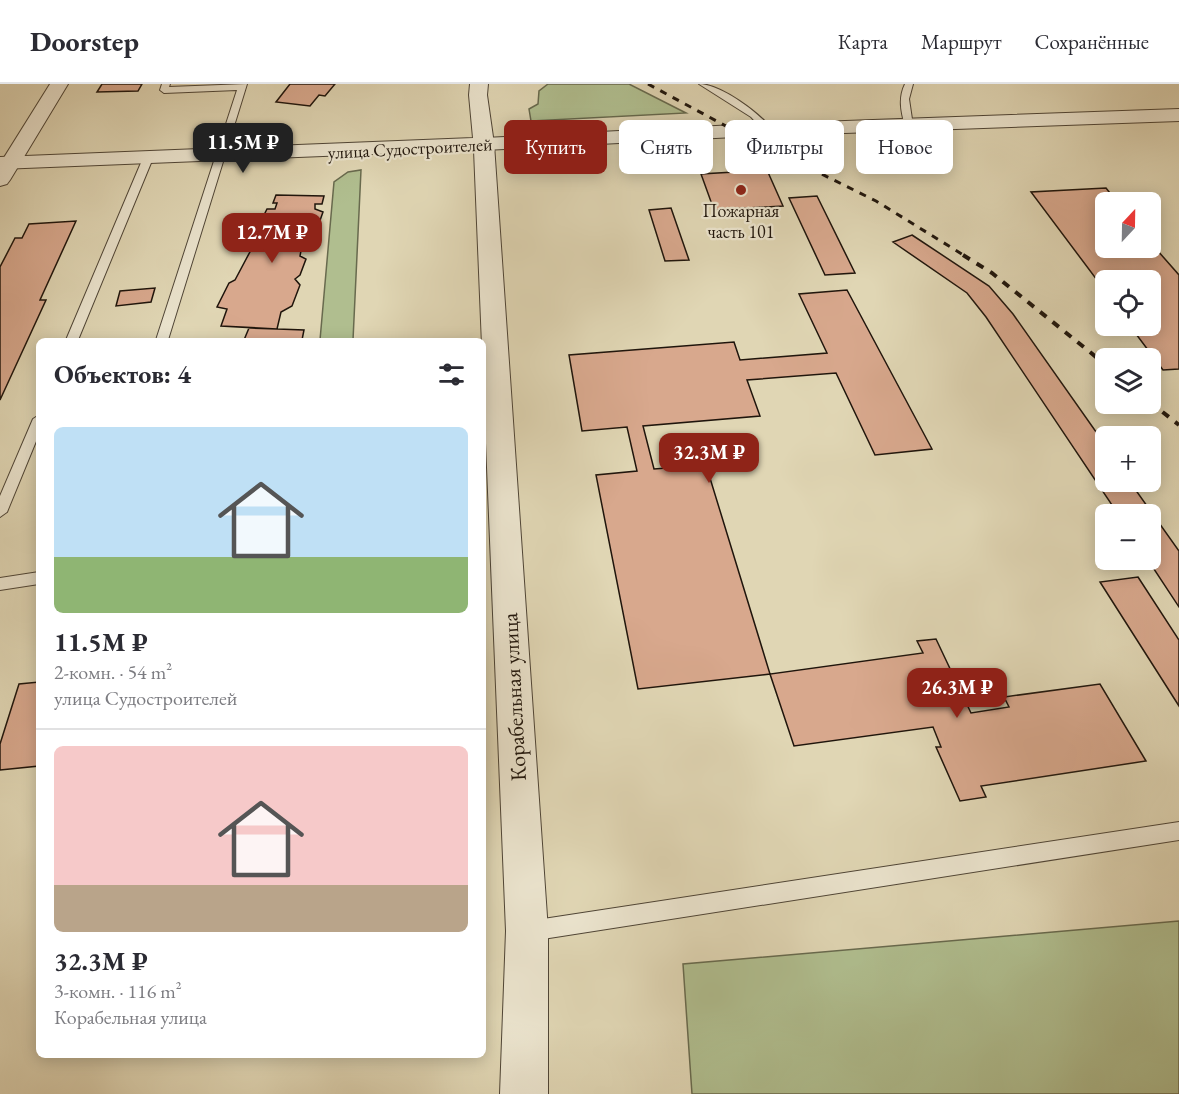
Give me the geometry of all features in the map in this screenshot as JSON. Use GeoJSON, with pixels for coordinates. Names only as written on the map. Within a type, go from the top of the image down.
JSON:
{"type":"FeatureCollection","features":[{"type":"Feature","properties":{"kind":"street"},"geometry":{"type":"LineString","coordinates":[[3,169],[59,84]]}},
{"type":"Feature","properties":{"kind":"street","name":"Корабельная улица"},"geometry":{"type":"LineString","coordinates":[[479,84],[527,931],[524,1094]]}},
{"type":"Feature","properties":{"kind":"street","name":"улица Судостроителей"},"geometry":{"type":"LineString","coordinates":[[953,124],[1179,115]]}},
{"type":"Feature","properties":{"kind":"street","name":"улица Судостроителей"},"geometry":{"type":"LineString","coordinates":[[3,169],[148,158],[725,132]]}},
{"type":"Feature","properties":{"kind":"lane"},"geometry":{"type":"LineString","coordinates":[[163,338],[242,85],[164,90],[166,84]]}},
{"type":"Feature","properties":{"kind":"lane"},"geometry":{"type":"LineString","coordinates":[[703,84],[759,120]]}},
{"type":"Feature","properties":{"kind":"lane"},"geometry":{"type":"LineString","coordinates":[[907,120],[905,89],[909,84]]}},
{"type":"Feature","properties":{"kind":"lane"},"geometry":{"type":"LineString","coordinates":[[73,338],[148,158]]}},
{"type":"Feature","properties":{"kind":"lane"},"geometry":{"type":"LineString","coordinates":[[0,512],[36,426]]}},
{"type":"Feature","properties":{"kind":"lane"},"geometry":{"type":"LineString","coordinates":[[0,584],[36,578]]}},
{"type":"Feature","properties":{"kind":"lane"},"geometry":{"type":"LineString","coordinates":[[527,931],[1179,831]]}},
{"type":"Feature","properties":{"kind":"green space"},"geometry":{"type":"Polygon","coordinates":[[[548,84],[629,84],[686,113],[531,120],[529,109],[538,104],[539,91],[548,84]]]}},
{"type":"Feature","properties":{"kind":"green space"},"geometry":{"type":"Polygon","coordinates":[[[361,170],[353,338],[320,338],[334,182],[348,172],[361,170]]]}},
{"type":"Feature","properties":{"kind":"green space"},"geometry":{"type":"Polygon","coordinates":[[[1179,921],[1179,1094],[692,1094],[683,964],[1179,921]]]}},
{"type":"Feature","properties":{"kind":"building"},"geometry":{"type":"Polygon","coordinates":[[[102,84],[142,84],[138,91],[97,92],[102,84]]]}},
{"type":"Feature","properties":{"kind":"building"},"geometry":{"type":"Polygon","coordinates":[[[290,84],[335,84],[325,96],[319,95],[310,106],[276,102],[290,84]]]}},
{"type":"Feature","properties":{"kind":"building","name":"Пожарная часть 101"},"geometry":{"type":"Polygon","coordinates":[[[701,174],[769,174],[783,206],[714,210],[701,174]]]}},
{"type":"Feature","properties":{"kind":"building"},"geometry":{"type":"Polygon","coordinates":[[[1106,188],[1109,192],[1095,192],[1095,258],[1161,258],[1161,255],[1179,275],[1179,369],[1163,370],[1161,348],[1146,348],[1138,336],[1161,336],[1161,270],[1095,270],[1095,277],[1031,192],[1106,188]]]}},
{"type":"Feature","properties":{"kind":"building"},"geometry":{"type":"Polygon","coordinates":[[[276,195],[324,196],[322,204],[315,204],[315,209],[323,212],[317,229],[304,235],[300,256],[306,259],[300,275],[295,279],[300,285],[292,306],[281,312],[277,329],[221,326],[227,309],[217,307],[229,283],[235,280],[252,248],[243,247],[257,219],[262,219],[267,209],[275,209],[277,203],[273,203],[276,195]]]}},
{"type":"Feature","properties":{"kind":"building"},"geometry":{"type":"Polygon","coordinates":[[[817,196],[855,273],[825,275],[789,198],[817,196]]]}},
{"type":"Feature","properties":{"kind":"building"},"geometry":{"type":"Polygon","coordinates":[[[671,208],[689,260],[665,261],[649,210],[671,208]]]}},
{"type":"Feature","properties":{"kind":"building"},"geometry":{"type":"Polygon","coordinates":[[[76,221],[40,300],[46,300],[0,400],[0,267],[15,238],[22,238],[29,224],[76,221]]]}},
{"type":"Feature","properties":{"kind":"building"},"geometry":{"type":"Polygon","coordinates":[[[912,235],[989,286],[1013,314],[1095,430],[1095,480],[986,317],[967,293],[893,242],[912,235]]]}},
{"type":"Feature","properties":{"kind":"building"},"geometry":{"type":"Polygon","coordinates":[[[155,288],[151,302],[116,306],[120,291],[155,288]]]}},
{"type":"Feature","properties":{"kind":"building"},"geometry":{"type":"Polygon","coordinates":[[[847,290],[932,449],[875,455],[836,373],[747,380],[760,416],[643,426],[654,469],[706,465],[770,674],[638,689],[596,475],[637,471],[627,427],[582,431],[569,355],[734,342],[740,360],[827,353],[799,294],[847,290]]]}},
{"type":"Feature","properties":{"kind":"building"},"geometry":{"type":"Polygon","coordinates":[[[249,328],[304,330],[302,338],[245,338],[249,328]]]}},
{"type":"Feature","properties":{"kind":"building"},"geometry":{"type":"Polygon","coordinates":[[[1103,492],[1137,492],[1146,504],[1111,504],[1103,492]]]}},
{"type":"Feature","properties":{"kind":"building"},"geometry":{"type":"Polygon","coordinates":[[[1161,526],[1179,551],[1179,607],[1155,570],[1161,570],[1161,526]]]}},
{"type":"Feature","properties":{"kind":"building"},"geometry":{"type":"Polygon","coordinates":[[[1138,577],[1179,640],[1179,706],[1100,582],[1138,577]]]}},
{"type":"Feature","properties":{"kind":"building"},"geometry":{"type":"Polygon","coordinates":[[[936,639],[971,713],[1009,707],[1004,697],[1100,684],[1146,761],[981,786],[986,797],[960,801],[936,747],[941,747],[933,727],[794,746],[770,674],[923,653],[917,641],[936,639]]]}},
{"type":"Feature","properties":{"kind":"building"},"geometry":{"type":"Polygon","coordinates":[[[36,682],[36,766],[0,770],[0,744],[19,684],[36,682]]]}},
{"type":"Feature","properties":{"kind":"railway"},"geometry":{"type":"LineString","coordinates":[[648,84],[735,131],[876,201],[965,256]]}},
{"type":"Feature","properties":{"kind":"railway"},"geometry":{"type":"LineString","coordinates":[[963,255],[992,273],[1095,356]]}},
{"type":"Feature","properties":{"kind":"railway"},"geometry":{"type":"LineString","coordinates":[[1161,411],[1179,425]]}},
{"type":"Feature","properties":{"kind":"place","name":"Пожарная часть 101"},"geometry":{"type":"Point","coordinates":[741,190]}}]}
